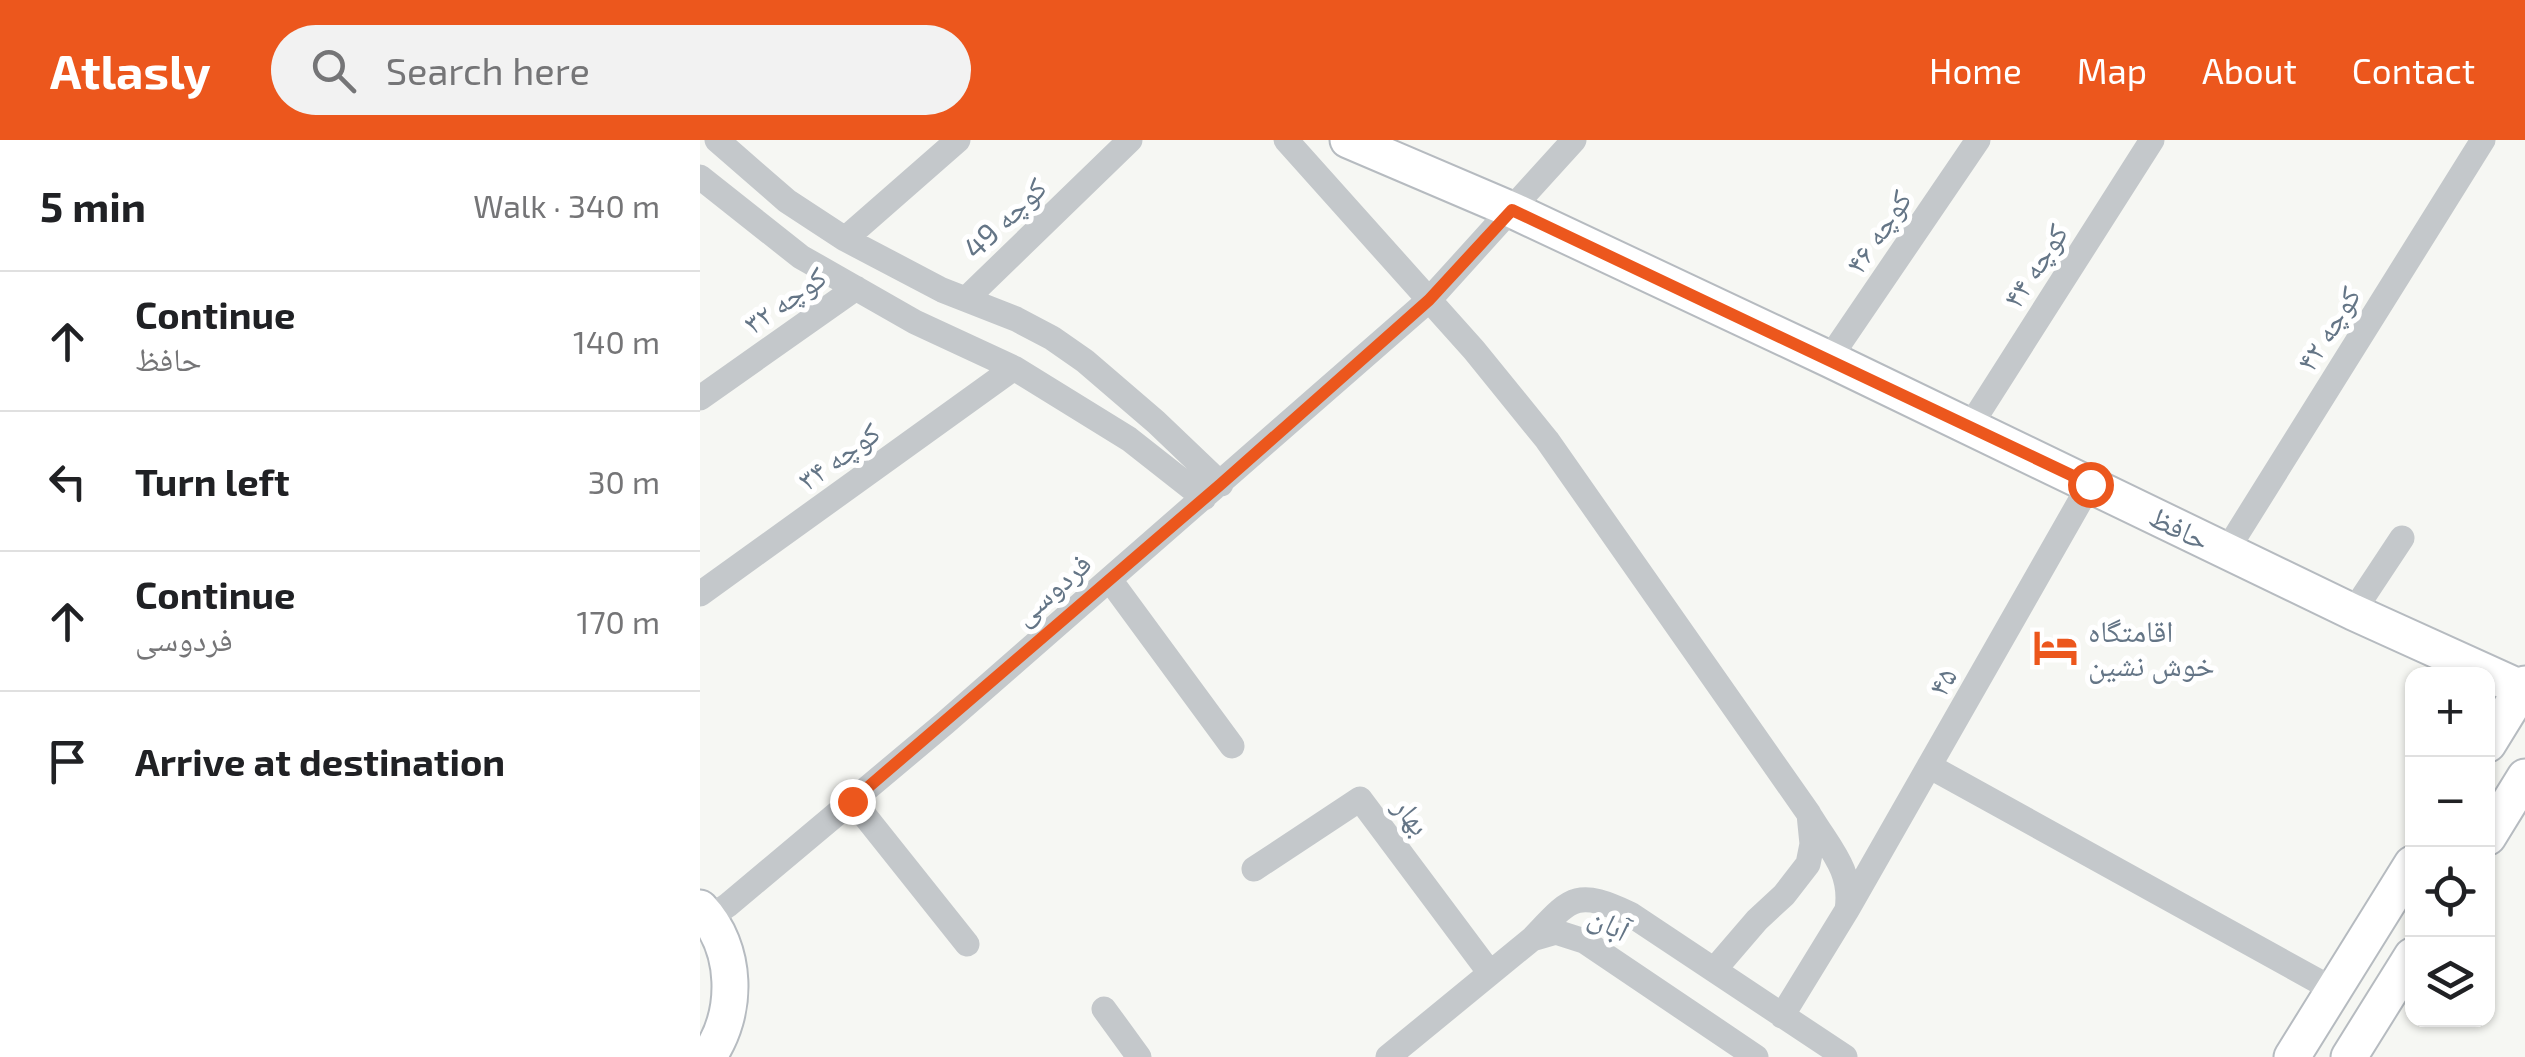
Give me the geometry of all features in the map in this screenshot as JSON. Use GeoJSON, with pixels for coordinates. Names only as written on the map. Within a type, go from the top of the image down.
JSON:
{"type":"FeatureCollection","features":[{"type":"Feature","properties":{"kind":"street"},"geometry":{"type":"LineString","coordinates":[[717,140],[787,201],[845,239],[942,290],[1016,319],[1052,338],[1156,422],[1212,491]]}},
{"type":"Feature","properties":{"kind":"street"},"geometry":{"type":"LineString","coordinates":[[845,239],[958,140]]}},
{"type":"Feature","properties":{"kind":"street","name":"کوچه 49"},"geometry":{"type":"LineString","coordinates":[[966,299],[1130,140]]}},
{"type":"Feature","properties":{"kind":"street"},"geometry":{"type":"LineString","coordinates":[[1286,140],[1474,350],[1547,440],[1809,814],[1845,875],[1850,892],[1847,910]]}},
{"type":"Feature","properties":{"kind":"street","name":"حافظ"},"geometry":{"type":"LineString","coordinates":[[1348,140],[1512,210],[1829,358],[2354,612],[2524,688]]}},
{"type":"Feature","properties":{"kind":"street","name":"فردوسی"},"geometry":{"type":"LineString","coordinates":[[705,913],[728,906],[1110,580],[1429,300],[1574,140]]}},
{"type":"Feature","properties":{"kind":"street","name":"کوچه ۴۶"},"geometry":{"type":"LineString","coordinates":[[1829,358],[1978,140]]}},
{"type":"Feature","properties":{"kind":"street","name":"کوچه ۴۴"},"geometry":{"type":"LineString","coordinates":[[1970,426],[2152,140]]}},
{"type":"Feature","properties":{"kind":"street","name":"کوچه ۴۲"},"geometry":{"type":"LineString","coordinates":[[2227,550],[2483,140]]}},
{"type":"Feature","properties":{"kind":"street"},"geometry":{"type":"LineString","coordinates":[[700,177],[801,257],[915,322],[1014,368],[1212,491]]}},
{"type":"Feature","properties":{"kind":"street","name":"کوچه ۳۲"},"geometry":{"type":"LineString","coordinates":[[700,398],[856,288]]}},
{"type":"Feature","properties":{"kind":"street","name":"کوچه ۳۴"},"geometry":{"type":"LineString","coordinates":[[700,594],[1014,368]]}},
{"type":"Feature","properties":{"kind":"street","name":"۴۵"},"geometry":{"type":"LineString","coordinates":[[1782,1016],[1847,910],[2090,484]]}},
{"type":"Feature","properties":{"kind":"street"},"geometry":{"type":"LineString","coordinates":[[2354,612],[2402,538]]}},
{"type":"Feature","properties":{"kind":"street"},"geometry":{"type":"LineString","coordinates":[[1110,580],[1232,746]]}},
{"type":"Feature","properties":{"kind":"street"},"geometry":{"type":"LineString","coordinates":[[2495,733],[2524,688]]}},
{"type":"Feature","properties":{"kind":"street"},"geometry":{"type":"LineString","coordinates":[[1930,766],[2334,990]]}},
{"type":"Feature","properties":{"kind":"street"},"geometry":{"type":"LineString","coordinates":[[2495,826],[2525,777]]}},
{"type":"Feature","properties":{"kind":"street","name":"بهار"},"geometry":{"type":"LineString","coordinates":[[1254,869],[1360,799],[1490,973]]}},
{"type":"Feature","properties":{"kind":"street"},"geometry":{"type":"LineString","coordinates":[[852,801],[967,944]]}},
{"type":"Feature","properties":{"kind":"street"},"geometry":{"type":"LineString","coordinates":[[1714,970],[1808,864],[1812,844],[1809,814]]}},
{"type":"Feature","properties":{"kind":"street"},"geometry":{"type":"LineString","coordinates":[[2292,1057],[2405,875]]}},
{"type":"Feature","properties":{"kind":"street"},"geometry":{"type":"LineString","coordinates":[[1388,1057],[1532,939],[1562,908],[1584,898],[1630,914],[1845,1057]]}},
{"type":"Feature","properties":{"kind":"street"},"geometry":{"type":"LineString","coordinates":[[705,913],[724,948],[731,980],[729,1012],[718,1044],[708,1057]]}},
{"type":"Feature","properties":{"kind":"street","name":"آبان"},"geometry":{"type":"LineString","coordinates":[[1532,939],[1556,932],[1584,940],[1756,1057]]}},
{"type":"Feature","properties":{"kind":"street"},"geometry":{"type":"LineString","coordinates":[[2349,1057],[2405,967]]}},
{"type":"Feature","properties":{"kind":"street"},"geometry":{"type":"LineString","coordinates":[[1104,1009],[1140,1057]]}},
{"type":"Feature","properties":{"kind":"place","name":"اقامتگاه خوش نشین"},"geometry":{"type":"Point","coordinates":[2055,647]}},
{"type":"Feature","properties":{"kind":"route"},"geometry":{"type":"LineString","coordinates":[[852,801],[1429,300],[1512,210],[2090,484]]}}]}
